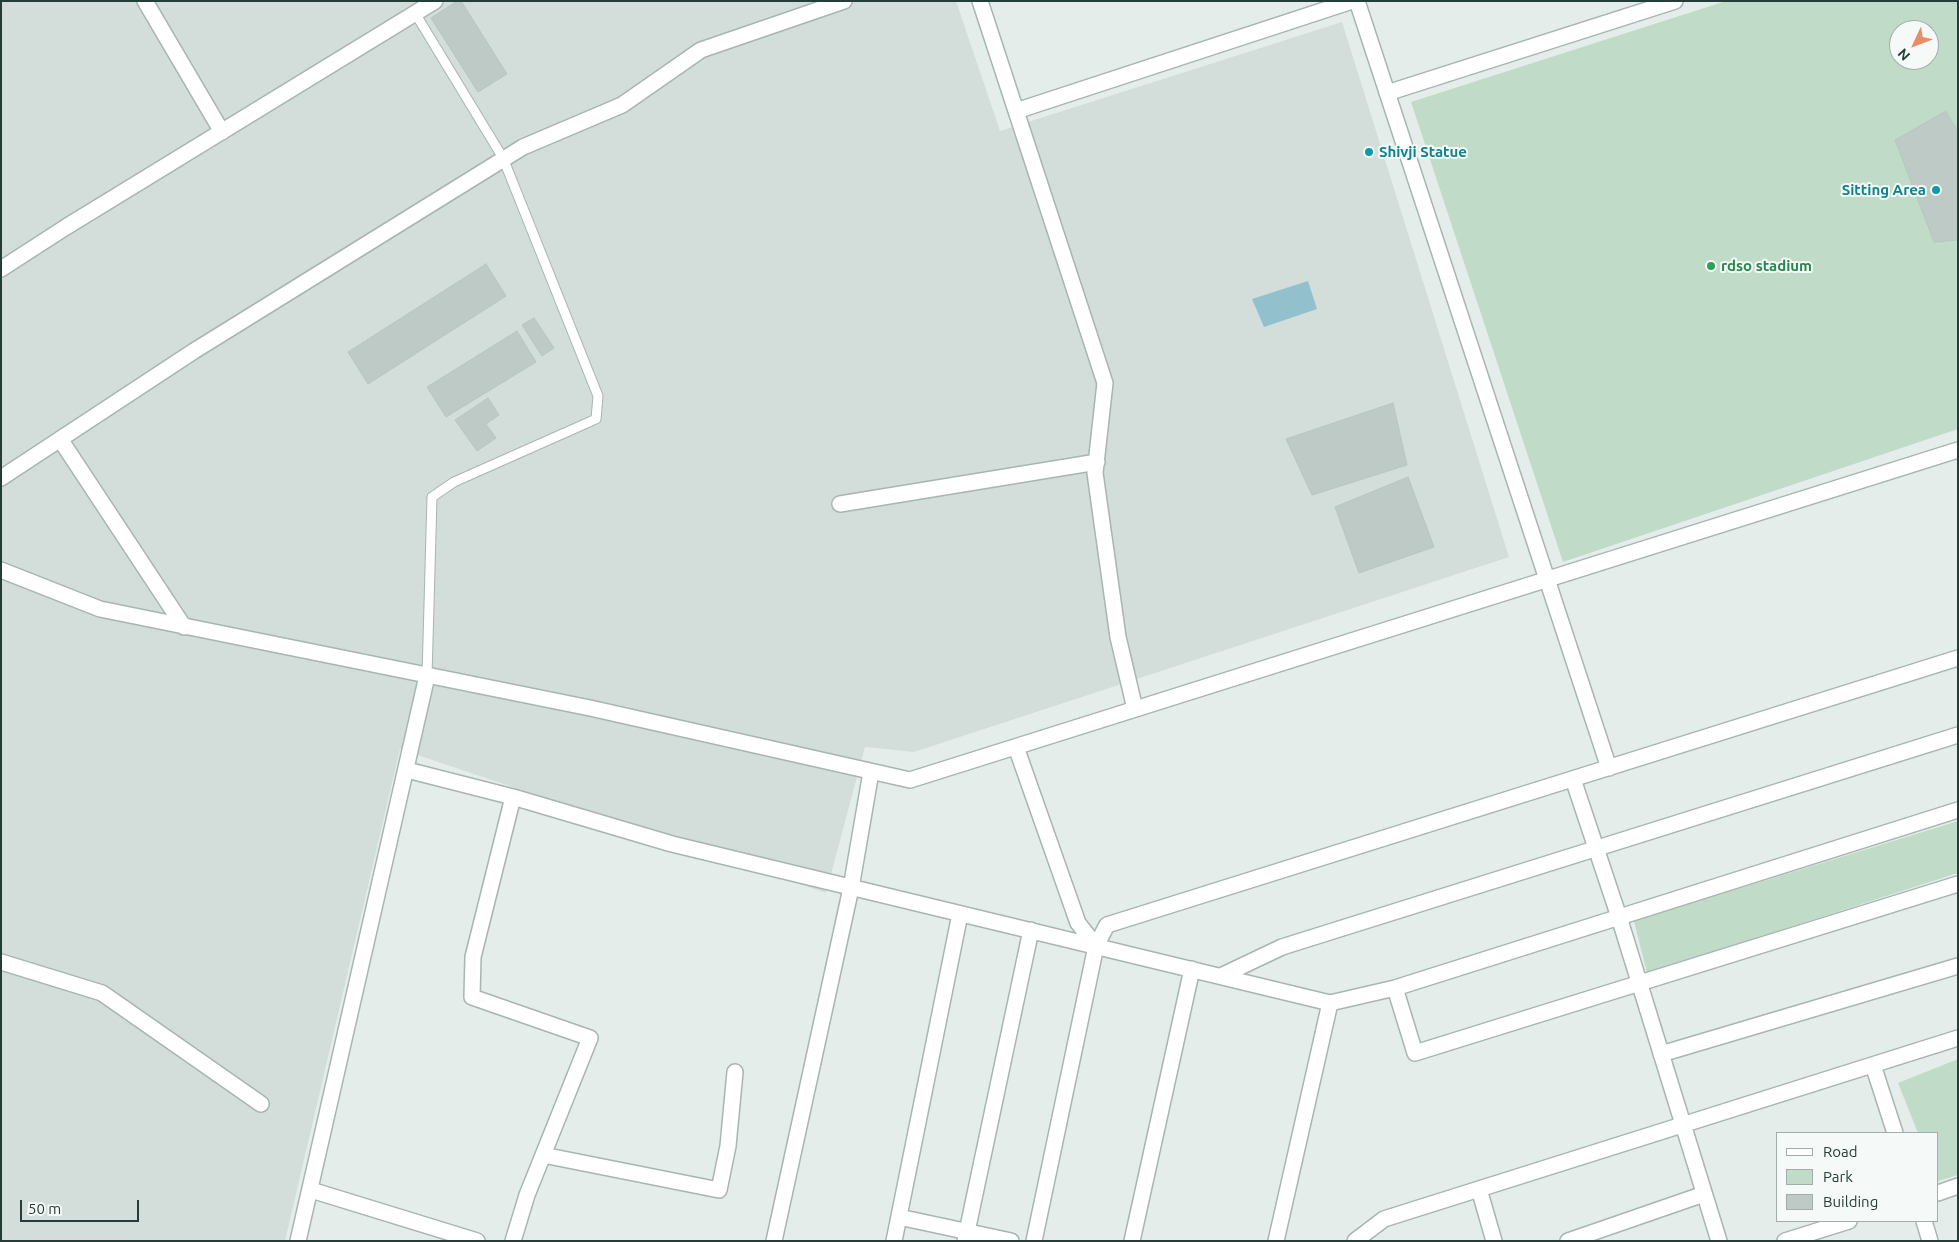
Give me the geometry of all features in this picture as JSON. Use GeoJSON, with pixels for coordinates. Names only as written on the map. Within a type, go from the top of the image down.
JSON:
{"type":"FeatureCollection","features":[{"type":"Feature","properties":{"kind":"street"},"geometry":{"type":"LineString","coordinates":[[145,1],[222,132]]}},
{"type":"Feature","properties":{"kind":"street"},"geometry":{"type":"LineString","coordinates":[[1,269],[66,227],[435,1]]}},
{"type":"Feature","properties":{"kind":"street"},"geometry":{"type":"LineString","coordinates":[[1,478],[194,351],[503,158],[523,147],[622,105],[702,50],[844,1]]}},
{"type":"Feature","properties":{"kind":"street"},"geometry":{"type":"LineString","coordinates":[[980,1],[1105,383],[1096,473],[1118,637],[1135,709]]}},
{"type":"Feature","properties":{"kind":"street"},"geometry":{"type":"LineString","coordinates":[[1016,111],[1352,1]]}},
{"type":"Feature","properties":{"kind":"street"},"geometry":{"type":"LineString","coordinates":[[1357,1],[1609,768]]}},
{"type":"Feature","properties":{"kind":"street"},"geometry":{"type":"LineString","coordinates":[[1387,93],[1675,1]]}},
{"type":"Feature","properties":{"kind":"street"},"geometry":{"type":"LineString","coordinates":[[60,439],[184,626]]}},
{"type":"Feature","properties":{"kind":"street"},"geometry":{"type":"LineString","coordinates":[[1,570],[100,609],[590,708],[910,780],[1958,450]]}},
{"type":"Feature","properties":{"kind":"street"},"geometry":{"type":"LineString","coordinates":[[840,504],[1097,462]]}},
{"type":"Feature","properties":{"kind":"street"},"geometry":{"type":"LineString","coordinates":[[1034,1241],[1096,946],[1107,925],[1958,658]]}},
{"type":"Feature","properties":{"kind":"street"},"geometry":{"type":"LineString","coordinates":[[298,1241],[428,676]]}},
{"type":"Feature","properties":{"kind":"street"},"geometry":{"type":"LineString","coordinates":[[1221,976],[1282,948],[1958,735]]}},
{"type":"Feature","properties":{"kind":"street"},"geometry":{"type":"LineString","coordinates":[[1016,747],[1078,923],[1096,946]]}},
{"type":"Feature","properties":{"kind":"street"},"geometry":{"type":"LineString","coordinates":[[406,770],[513,797],[672,844],[1330,1003],[1395,988],[1958,810]]}},
{"type":"Feature","properties":{"kind":"street"},"geometry":{"type":"LineString","coordinates":[[774,1241],[851,888],[871,772]]}},
{"type":"Feature","properties":{"kind":"street"},"geometry":{"type":"LineString","coordinates":[[1573,779],[1620,917],[1719,1241]]}},
{"type":"Feature","properties":{"kind":"street"},"geometry":{"type":"LineString","coordinates":[[513,797],[474,957],[472,997],[590,1038],[543,1155],[513,1241]]}},
{"type":"Feature","properties":{"kind":"street"},"geometry":{"type":"LineString","coordinates":[[1395,988],[1415,1053],[1958,884]]}},
{"type":"Feature","properties":{"kind":"street"},"geometry":{"type":"LineString","coordinates":[[894,1241],[960,914]]}},
{"type":"Feature","properties":{"kind":"street"},"geometry":{"type":"LineString","coordinates":[[966,1236],[1031,930]]}},
{"type":"Feature","properties":{"kind":"street"},"geometry":{"type":"LineString","coordinates":[[1,962],[102,993],[261,1104]]}},
{"type":"Feature","properties":{"kind":"street"},"geometry":{"type":"LineString","coordinates":[[1661,1054],[1958,966]]}},
{"type":"Feature","properties":{"kind":"street"},"geometry":{"type":"LineString","coordinates":[[1132,1241],[1192,969]]}},
{"type":"Feature","properties":{"kind":"street"},"geometry":{"type":"LineString","coordinates":[[1276,1241],[1330,1003]]}},
{"type":"Feature","properties":{"kind":"street"},"geometry":{"type":"LineString","coordinates":[[1356,1241],[1384,1218],[1958,1038]]}},
{"type":"Feature","properties":{"kind":"street"},"geometry":{"type":"LineString","coordinates":[[1874,1065],[1896,1132]]}},
{"type":"Feature","properties":{"kind":"street"},"geometry":{"type":"LineString","coordinates":[[543,1155],[719,1190],[728,1146],[735,1072]]}},
{"type":"Feature","properties":{"kind":"street"},"geometry":{"type":"LineString","coordinates":[[1939,1192],[1958,1186]]}},
{"type":"Feature","properties":{"kind":"street"},"geometry":{"type":"LineString","coordinates":[[1479,1189],[1494,1241]]}},
{"type":"Feature","properties":{"kind":"street"},"geometry":{"type":"LineString","coordinates":[[310,1190],[476,1241]]}},
{"type":"Feature","properties":{"kind":"street"},"geometry":{"type":"LineString","coordinates":[[1568,1241],[1704,1194]]}},
{"type":"Feature","properties":{"kind":"street"},"geometry":{"type":"LineString","coordinates":[[899,1217],[966,1236],[1011,1241]]}},
{"type":"Feature","properties":{"kind":"street"},"geometry":{"type":"LineString","coordinates":[[1785,1241],[1845,1222]]}},
{"type":"Feature","properties":{"kind":"street"},"geometry":{"type":"LineString","coordinates":[[1924,1222],[1930,1241]]}},
{"type":"Feature","properties":{"kind":"lane"},"geometry":{"type":"LineString","coordinates":[[415,14],[503,158],[598,396],[596,419],[454,482],[432,497],[428,676]]}},
{"type":"Feature","properties":{"kind":"shaded area"},"geometry":{"type":"Polygon","coordinates":[[[1,1],[956,1],[1000,131],[1342,22],[1509,557],[914,752],[865,747],[826,893],[400,749],[285,1241],[1,1241],[1,1]]]}},
{"type":"Feature","properties":{"kind":"green space","name":"rdso stadium"},"geometry":{"type":"Polygon","coordinates":[[[1726,1],[1958,1],[1958,429],[1563,562],[1411,102],[1726,1]]]}},
{"type":"Feature","properties":{"kind":"green space"},"geometry":{"type":"Polygon","coordinates":[[[1958,821],[1958,873],[1647,973],[1634,921],[1958,821]]]}},
{"type":"Feature","properties":{"kind":"green space"},"geometry":{"type":"Polygon","coordinates":[[[1958,1059],[1958,1175],[1939,1181],[1939,1132],[1918,1132],[1898,1083],[1958,1059]]]}},
{"type":"Feature","properties":{"kind":"water"},"geometry":{"type":"Polygon","coordinates":[[[1308,281],[1317,309],[1264,327],[1252,299],[1308,281]]]}},
{"type":"Feature","properties":{"kind":"building"},"geometry":{"type":"Polygon","coordinates":[[[457,1],[461,1],[507,74],[478,92],[431,18],[457,1]]]}},
{"type":"Feature","properties":{"kind":"building","name":"Sitting Area"},"geometry":{"type":"Polygon","coordinates":[[[1946,111],[1958,132],[1958,240],[1934,242],[1895,140],[1946,111]]]}},
{"type":"Feature","properties":{"kind":"building"},"geometry":{"type":"Polygon","coordinates":[[[486,264],[506,296],[368,384],[348,352],[486,264]]]}},
{"type":"Feature","properties":{"kind":"building"},"geometry":{"type":"Polygon","coordinates":[[[534,318],[554,348],[542,356],[522,325],[534,318]]]}},
{"type":"Feature","properties":{"kind":"building"},"geometry":{"type":"Polygon","coordinates":[[[517,331],[536,362],[446,417],[427,387],[517,331]]]}},
{"type":"Feature","properties":{"kind":"building"},"geometry":{"type":"Polygon","coordinates":[[[488,398],[499,415],[486,424],[496,438],[477,451],[455,420],[488,398]]]}},
{"type":"Feature","properties":{"kind":"building"},"geometry":{"type":"Polygon","coordinates":[[[1393,403],[1407,465],[1312,495],[1286,439],[1393,403]]]}},
{"type":"Feature","properties":{"kind":"building"},"geometry":{"type":"Polygon","coordinates":[[[1408,477],[1434,547],[1359,573],[1335,507],[1408,477]]]}},
{"type":"Feature","properties":{"kind":"place","name":"Shivji Statue"},"geometry":{"type":"Point","coordinates":[1369,152]}},
{"type":"Feature","properties":{"kind":"place","name":"Sitting Area"},"geometry":{"type":"Point","coordinates":[1936,190]}},
{"type":"Feature","properties":{"kind":"place","name":"rdso stadium"},"geometry":{"type":"Point","coordinates":[1711,266]}}]}
